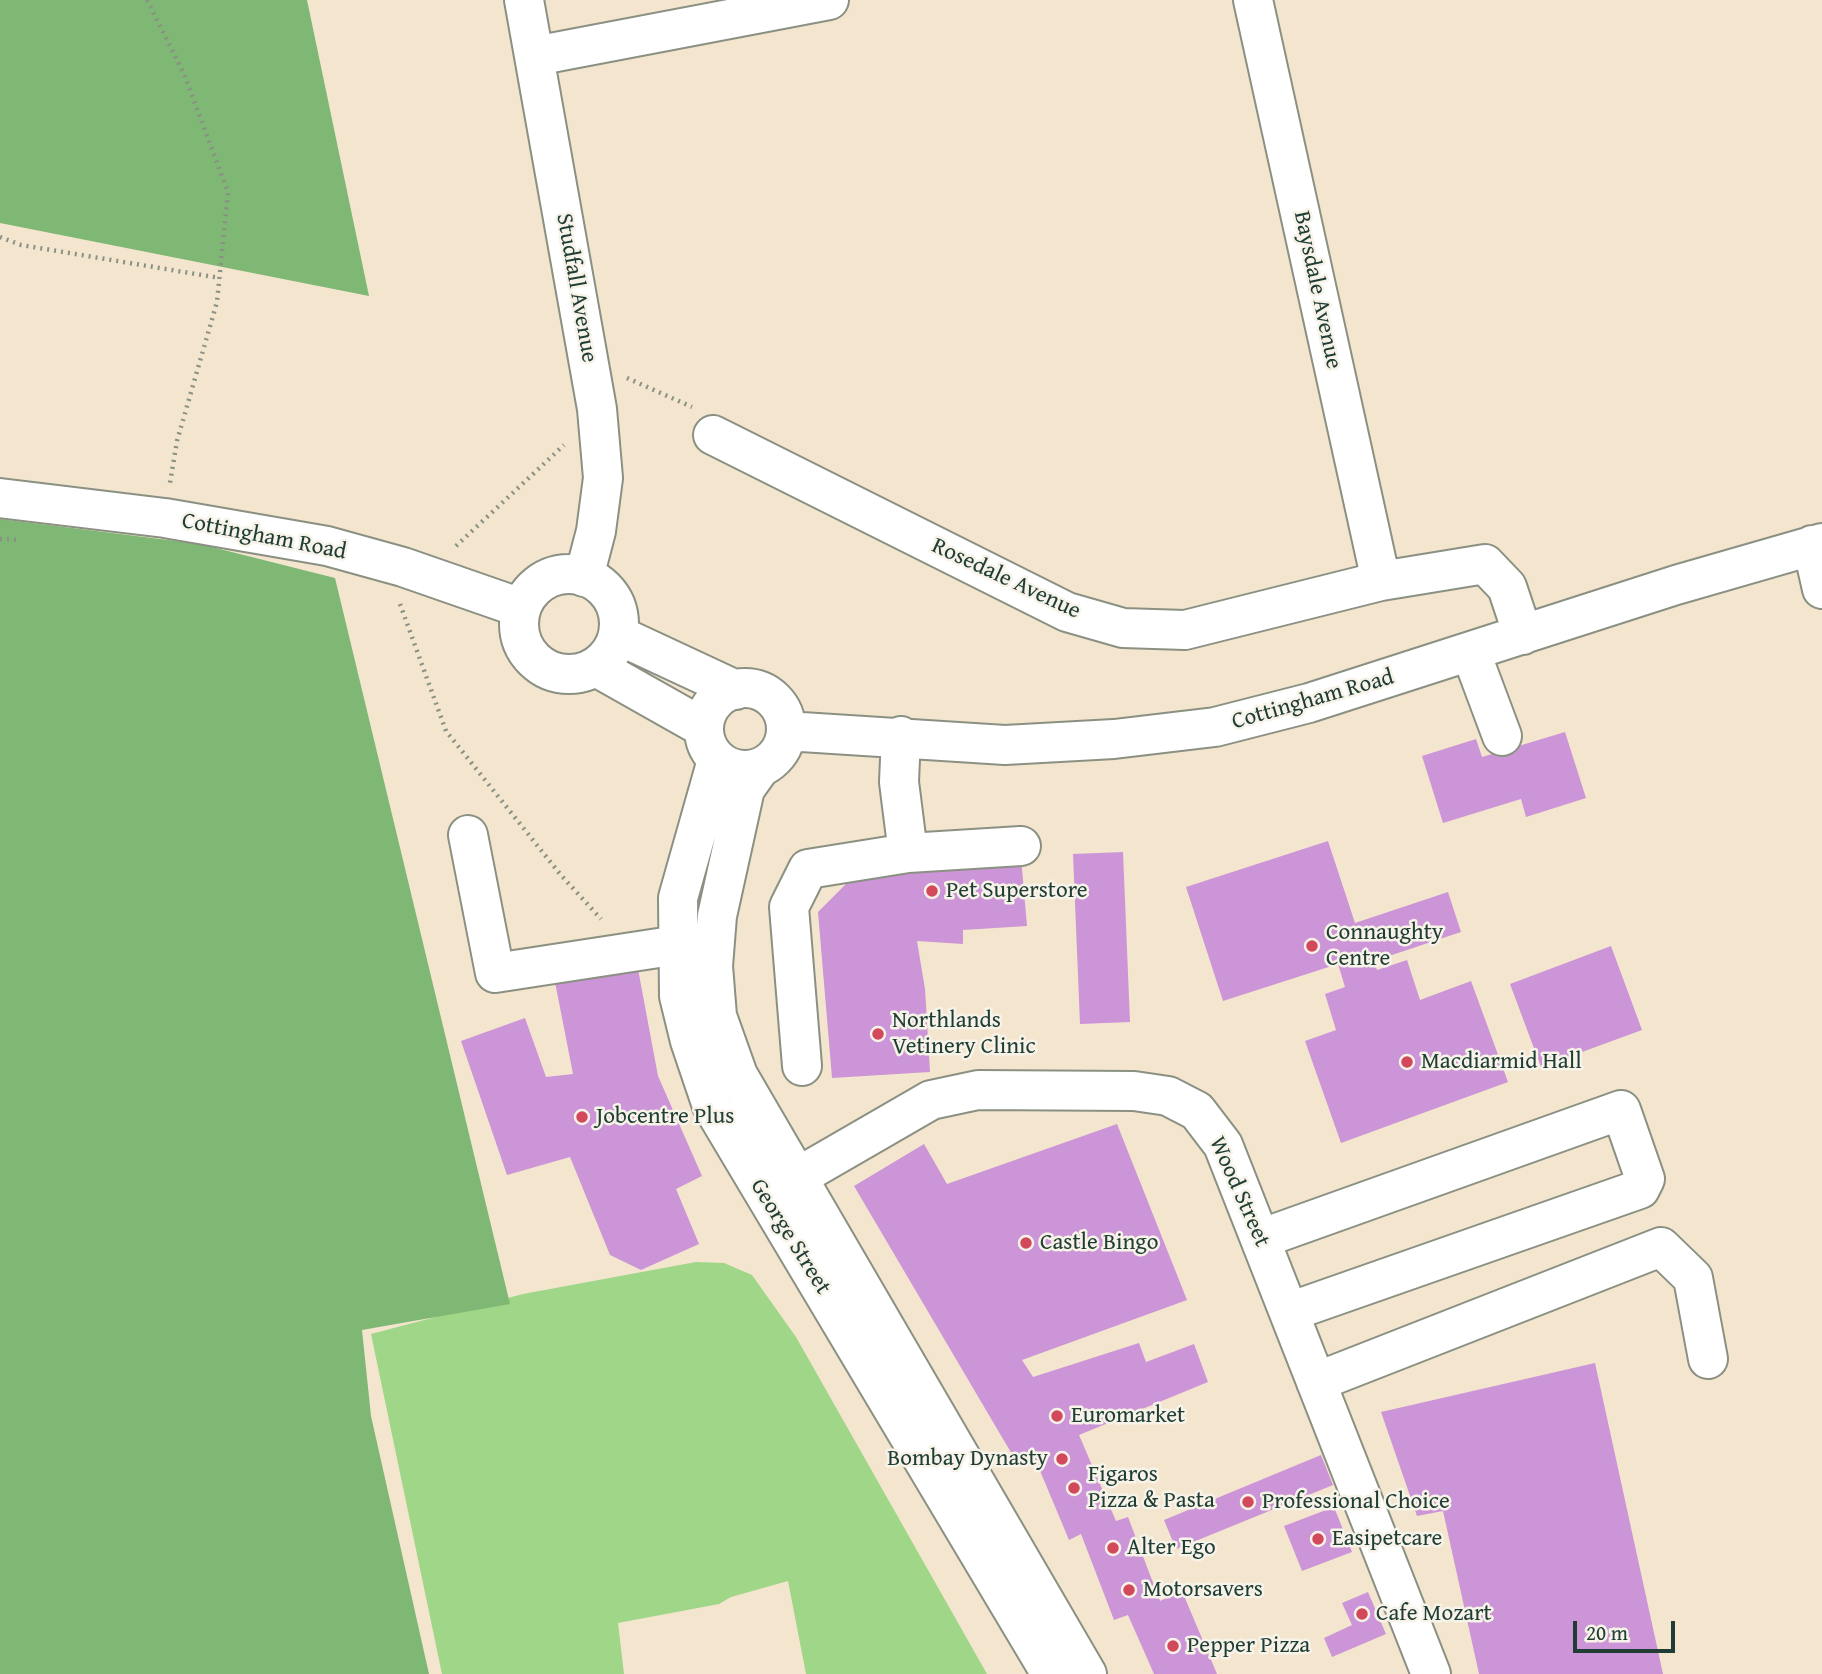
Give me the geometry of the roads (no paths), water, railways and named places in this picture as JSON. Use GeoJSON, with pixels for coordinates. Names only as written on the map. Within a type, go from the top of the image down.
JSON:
{"type":"FeatureCollection","features":[{"type":"Feature","properties":{"kind":"street","name":"Studfall Avenue"},"geometry":{"type":"LineString","coordinates":[[524,0],[599,437],[603,478],[600,505],[584,577]]}},
{"type":"Feature","properties":{"kind":"street"},"geometry":{"type":"LineString","coordinates":[[535,56],[829,0]]}},
{"type":"Feature","properties":{"kind":"street","name":"Baysdale Avenue"},"geometry":{"type":"LineString","coordinates":[[1253,0],[1381,581]]}},
{"type":"Feature","properties":{"kind":"street","name":"Rosedale Avenue"},"geometry":{"type":"LineString","coordinates":[[713,435],[1067,612],[1123,628],[1185,629],[1381,581],[1485,564],[1507,587],[1523,635]]}},
{"type":"Feature","properties":{"kind":"street","name":"Cottingham Road"},"geometry":{"type":"LineString","coordinates":[[0,498],[165,518],[314,544],[403,567],[521,608]]}},
{"type":"Feature","properties":{"kind":"street"},"geometry":{"type":"LineString","coordinates":[[1817,544],[1822,589]]}},
{"type":"Feature","properties":{"kind":"street","name":"Cottingham Road"},"geometry":{"type":"LineString","coordinates":[[786,731],[901,736],[1005,745],[1114,739],[1215,727],[1310,703],[1817,544]]}},
{"type":"Feature","properties":{"kind":"street"},"geometry":{"type":"LineString","coordinates":[[569,574],[598,583],[616,606],[618,635],[614,648],[596,667],[566,674],[551,672],[537,664],[527,653],[520,638],[518,623],[521,608],[528,594],[540,583],[569,574]]}},
{"type":"Feature","properties":{"kind":"street"},"geometry":{"type":"LineString","coordinates":[[618,635],[736,690]]}},
{"type":"Feature","properties":{"kind":"street"},"geometry":{"type":"LineString","coordinates":[[1471,653],[1502,736]]}},
{"type":"Feature","properties":{"kind":"street"},"geometry":{"type":"LineString","coordinates":[[596,667],[711,744],[737,769],[760,768],[778,753],[786,731],[785,718],[771,698],[761,691],[736,690],[724,694],[713,703],[711,744]]}},
{"type":"Feature","properties":{"kind":"street"},"geometry":{"type":"LineString","coordinates":[[901,736],[899,782],[908,853]]}},
{"type":"Feature","properties":{"kind":"street","name":"George Street"},"geometry":{"type":"LineString","coordinates":[[711,744],[678,898],[678,945],[679,996],[690,1041],[712,1106],[1051,1674]]}},
{"type":"Feature","properties":{"kind":"street","name":"George Street"},"geometry":{"type":"LineString","coordinates":[[760,768],[745,789],[717,916],[713,965],[717,1016],[738,1075],[1087,1674]]}},
{"type":"Feature","properties":{"kind":"street"},"geometry":{"type":"LineString","coordinates":[[468,835],[495,973],[678,945]]}},
{"type":"Feature","properties":{"kind":"street"},"geometry":{"type":"LineString","coordinates":[[802,1066],[789,907],[808,869],[908,853],[1021,846]]}},
{"type":"Feature","properties":{"kind":"street","name":"Wood Street"},"geometry":{"type":"LineString","coordinates":[[796,1178],[932,1100],[978,1090],[1134,1091],[1168,1096],[1197,1111],[1223,1145],[1431,1674]]}},
{"type":"Feature","properties":{"kind":"street"},"geometry":{"type":"LineString","coordinates":[[1260,1239],[1621,1110],[1645,1179],[1640,1189],[1289,1312]]}},
{"type":"Feature","properties":{"kind":"street"},"geometry":{"type":"LineString","coordinates":[[1316,1382],[1661,1247],[1693,1278],[1708,1359]]}},
{"type":"Feature","properties":{"kind":"place","name":"Pet Superstore"},"geometry":{"type":"Point","coordinates":[932,891]}},
{"type":"Feature","properties":{"kind":"place","name":"Connaughty Centre"},"geometry":{"type":"Point","coordinates":[1312,946]}},
{"type":"Feature","properties":{"kind":"place","name":"Northlands Vetinery Clinic"},"geometry":{"type":"Point","coordinates":[878,1034]}},
{"type":"Feature","properties":{"kind":"place","name":"Macdiarmid Hall"},"geometry":{"type":"Point","coordinates":[1407,1062]}},
{"type":"Feature","properties":{"kind":"place","name":"Jobcentre Plus"},"geometry":{"type":"Point","coordinates":[582,1117]}},
{"type":"Feature","properties":{"kind":"place","name":"Castle Bingo"},"geometry":{"type":"Point","coordinates":[1026,1243]}},
{"type":"Feature","properties":{"kind":"place","name":"Euromarket"},"geometry":{"type":"Point","coordinates":[1057,1416]}},
{"type":"Feature","properties":{"kind":"place","name":"Bombay Dynasty"},"geometry":{"type":"Point","coordinates":[1062,1459]}},
{"type":"Feature","properties":{"kind":"place","name":"Figaros Pizza & Pasta"},"geometry":{"type":"Point","coordinates":[1074,1488]}},
{"type":"Feature","properties":{"kind":"place","name":"Professional Choice"},"geometry":{"type":"Point","coordinates":[1248,1502]}},
{"type":"Feature","properties":{"kind":"place","name":"Easipetcare"},"geometry":{"type":"Point","coordinates":[1318,1539]}},
{"type":"Feature","properties":{"kind":"place","name":"Alter Ego"},"geometry":{"type":"Point","coordinates":[1113,1548]}},
{"type":"Feature","properties":{"kind":"place","name":"Motorsavers"},"geometry":{"type":"Point","coordinates":[1129,1590]}},
{"type":"Feature","properties":{"kind":"place","name":"Cafe Mozart"},"geometry":{"type":"Point","coordinates":[1362,1614]}},
{"type":"Feature","properties":{"kind":"place","name":"Pepper Pizza"},"geometry":{"type":"Point","coordinates":[1173,1646]}}]}
